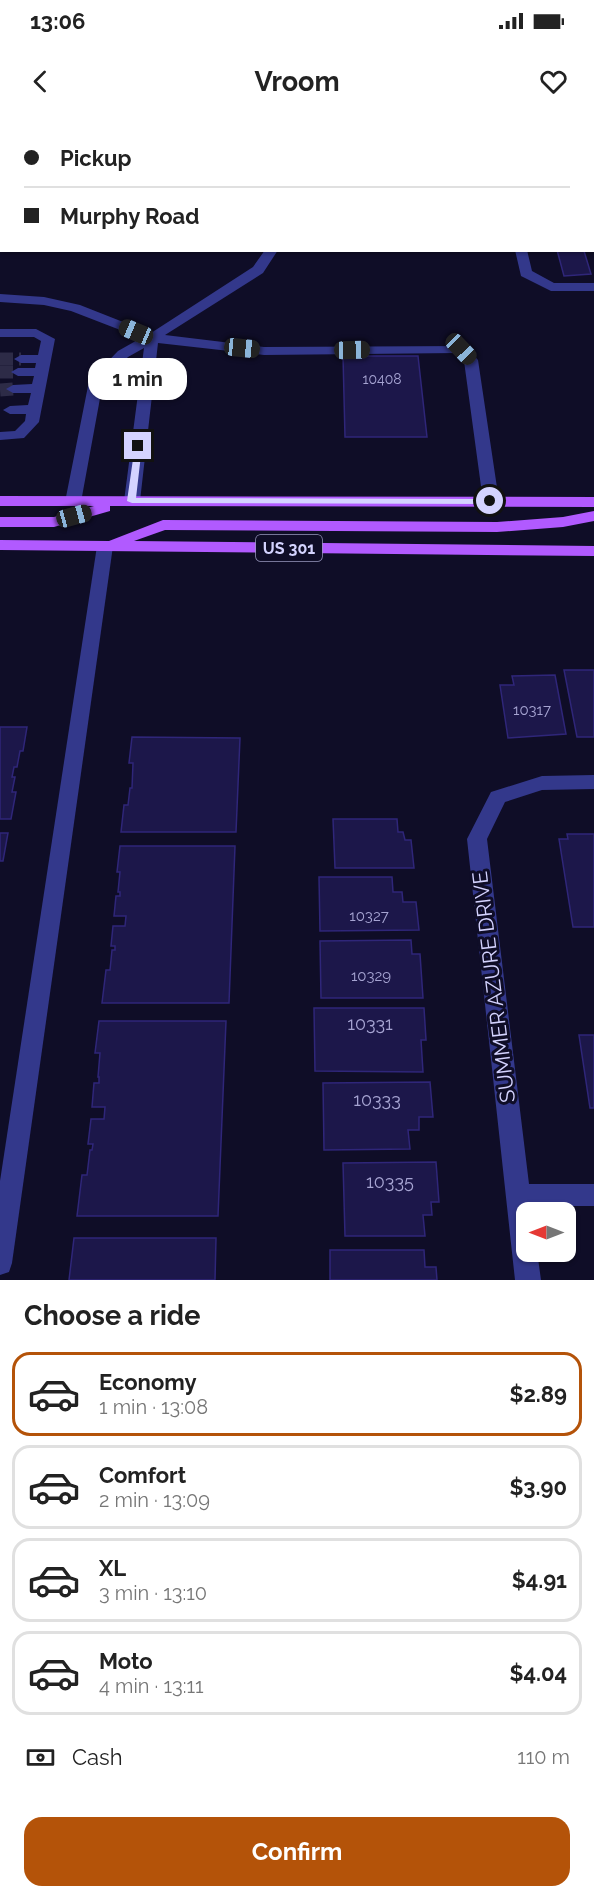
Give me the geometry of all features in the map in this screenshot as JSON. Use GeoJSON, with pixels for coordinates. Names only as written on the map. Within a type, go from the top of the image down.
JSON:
{"type":"FeatureCollection","features":[{"type":"Feature","properties":{"kind":"main road"},"geometry":{"type":"LineString","coordinates":[[0,501],[594,502]]}},
{"type":"Feature","properties":{"kind":"main road"},"geometry":{"type":"LineString","coordinates":[[0,522],[54,522],[132,501]]}},
{"type":"Feature","properties":{"kind":"main road"},"geometry":{"type":"LineString","coordinates":[[105,546],[163,525],[497,527],[563,522],[594,516]]}},
{"type":"Feature","properties":{"kind":"main road","name":"US 301"},"geometry":{"type":"LineString","coordinates":[[0,545],[594,551]]}},
{"type":"Feature","properties":{"kind":"street"},"geometry":{"type":"LineString","coordinates":[[73,502],[96,381],[123,354],[258,270],[271,252]]}},
{"type":"Feature","properties":{"kind":"street"},"geometry":{"type":"LineString","coordinates":[[521,252],[526,273],[550,287],[594,287]]}},
{"type":"Feature","properties":{"kind":"street"},"geometry":{"type":"LineString","coordinates":[[0,298],[44,301],[75,308],[152,338],[264,351],[461,349],[471,360],[490,501]]}},
{"type":"Feature","properties":{"kind":"street"},"geometry":{"type":"LineString","coordinates":[[0,333],[36,333],[48,339],[32,422],[19,435],[0,436]]}},
{"type":"Feature","properties":{"kind":"street"},"geometry":{"type":"LineString","coordinates":[[132,501],[152,338]]}},
{"type":"Feature","properties":{"kind":"street"},"geometry":{"type":"LineString","coordinates":[[20,365],[43,365]]}},
{"type":"Feature","properties":{"kind":"street"},"geometry":{"type":"LineString","coordinates":[[13,389],[38,388]]}},
{"type":"Feature","properties":{"kind":"street"},"geometry":{"type":"LineString","coordinates":[[10,410],[34,410]]}},
{"type":"Feature","properties":{"kind":"street"},"geometry":{"type":"LineString","coordinates":[[0,1263],[105,546]]}},
{"type":"Feature","properties":{"kind":"street","name":"SUMMER AZURE DRIVE"},"geometry":{"type":"LineString","coordinates":[[528,1280],[477,839],[498,797],[542,783],[594,782]]}},
{"type":"Feature","properties":{"kind":"street"},"geometry":{"type":"LineString","coordinates":[[518,1195],[594,1195]]}},
{"type":"Feature","properties":{"kind":"building"},"geometry":{"type":"Polygon","coordinates":[[[558,252],[584,252],[591,274],[564,276],[558,252]]]}},
{"type":"Feature","properties":{"kind":"building"},"geometry":{"type":"Polygon","coordinates":[[[343,356],[418,356],[427,437],[345,437],[343,356]]]}},
{"type":"Feature","properties":{"kind":"building"},"geometry":{"type":"Polygon","coordinates":[[[564,670],[594,670],[594,737],[577,737],[564,670]]]}},
{"type":"Feature","properties":{"kind":"building"},"geometry":{"type":"Polygon","coordinates":[[[555,675],[566,734],[508,738],[500,685],[514,685],[512,676],[555,675]]]}},
{"type":"Feature","properties":{"kind":"building"},"geometry":{"type":"Polygon","coordinates":[[[0,727],[27,727],[23,751],[20,751],[17,767],[14,767],[12,777],[15,777],[12,792],[16,792],[11,819],[0,819],[0,727]]]}},
{"type":"Feature","properties":{"kind":"building"},"geometry":{"type":"Polygon","coordinates":[[[132,737],[240,738],[236,832],[121,832],[124,805],[128,805],[130,788],[132,788],[133,763],[129,763],[132,737]]]}},
{"type":"Feature","properties":{"kind":"building"},"geometry":{"type":"Polygon","coordinates":[[[333,819],[397,819],[398,832],[403,832],[405,840],[411,840],[414,868],[335,868],[333,819]]]}},
{"type":"Feature","properties":{"kind":"building"},"geometry":{"type":"Polygon","coordinates":[[[0,833],[8,833],[3,861],[0,861],[0,833]]]}},
{"type":"Feature","properties":{"kind":"building"},"geometry":{"type":"Polygon","coordinates":[[[567,834],[594,834],[594,927],[573,927],[559,839],[568,839],[567,834]]]}},
{"type":"Feature","properties":{"kind":"building"},"geometry":{"type":"Polygon","coordinates":[[[120,846],[235,846],[229,1003],[102,1003],[106,970],[110,970],[112,950],[115,950],[115,946],[111,946],[113,926],[125,926],[126,916],[114,916],[116,896],[120,896],[118,892],[120,872],[117,872],[120,846]]]}},
{"type":"Feature","properties":{"kind":"building"},"geometry":{"type":"Polygon","coordinates":[[[319,877],[392,877],[393,892],[402,892],[403,902],[416,902],[419,930],[320,931],[319,877]]]}},
{"type":"Feature","properties":{"kind":"building"},"geometry":{"type":"Polygon","coordinates":[[[411,940],[412,954],[420,954],[423,998],[321,998],[320,941],[411,940]]]}},
{"type":"Feature","properties":{"kind":"building"},"geometry":{"type":"Polygon","coordinates":[[[314,1008],[424,1008],[426,1040],[421,1040],[423,1072],[315,1071],[314,1008]]]}},
{"type":"Feature","properties":{"kind":"building"},"geometry":{"type":"Polygon","coordinates":[[[99,1021],[226,1021],[218,1216],[77,1216],[82,1175],[87,1175],[90,1150],[93,1144],[88,1144],[91,1119],[104,1119],[105,1107],[92,1107],[94,1083],[99,1083],[100,1053],[95,1053],[99,1021]]]}},
{"type":"Feature","properties":{"kind":"building"},"geometry":{"type":"Polygon","coordinates":[[[579,1035],[594,1035],[594,1108],[590,1108],[579,1035]]]}},
{"type":"Feature","properties":{"kind":"building"},"geometry":{"type":"Polygon","coordinates":[[[430,1082],[433,1117],[419,1117],[419,1130],[408,1130],[410,1149],[324,1150],[323,1083],[430,1082]]]}},
{"type":"Feature","properties":{"kind":"building"},"geometry":{"type":"Polygon","coordinates":[[[436,1162],[439,1202],[431,1202],[432,1215],[423,1215],[425,1236],[345,1236],[343,1163],[436,1162]]]}},
{"type":"Feature","properties":{"kind":"building"},"geometry":{"type":"Polygon","coordinates":[[[74,1238],[216,1238],[215,1280],[69,1280],[74,1238]]]}},
{"type":"Feature","properties":{"kind":"building"},"geometry":{"type":"Polygon","coordinates":[[[330,1250],[424,1250],[425,1267],[436,1267],[437,1280],[330,1280],[330,1250]]]}},
{"type":"Feature","properties":{"kind":"tunnel"},"geometry":{"type":"LineString","coordinates":[[0,359],[21,359]]}},
{"type":"Feature","properties":{"kind":"tunnel"},"geometry":{"type":"LineString","coordinates":[[0,372],[18,372]]}},
{"type":"Feature","properties":{"kind":"tunnel"},"geometry":{"type":"LineString","coordinates":[[0,390],[13,389]]}},
{"type":"Feature","properties":{"kind":"route"},"geometry":{"type":"LineString","coordinates":[[138,446],[132,501],[490,501]]}}]}
